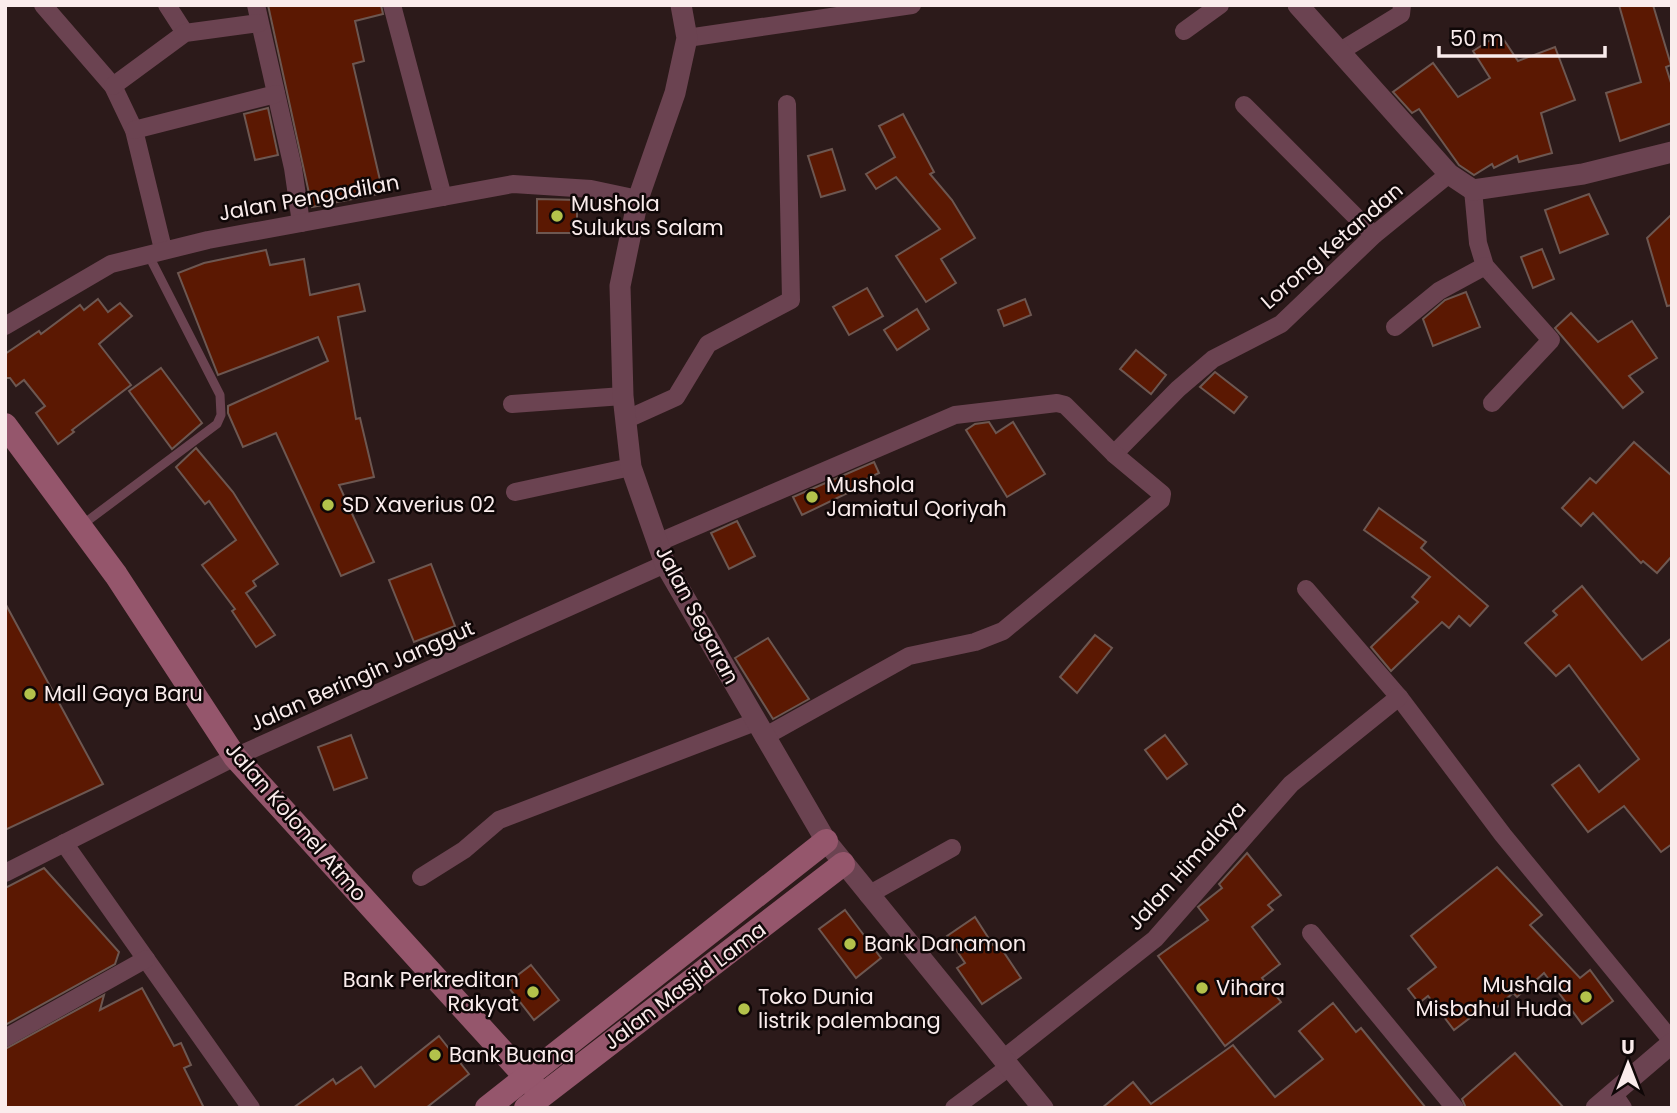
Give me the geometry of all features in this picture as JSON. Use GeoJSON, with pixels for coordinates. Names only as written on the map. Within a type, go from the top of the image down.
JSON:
{"type":"FeatureCollection","features":[{"type":"Feature","properties":{"kind":"main road","name":"Jalan Kolonel Atmo"},"geometry":{"type":"LineString","coordinates":[[9,436],[116,575],[235,757],[537,1097]]}},
{"type":"Feature","properties":{"kind":"main road"},"geometry":{"type":"LineString","coordinates":[[487,1108],[537,1097],[635,992],[826,841]]}},
{"type":"Feature","properties":{"kind":"main road","name":"Jalan Masjid Lama"},"geometry":{"type":"LineString","coordinates":[[537,1097],[844,864]]}},
{"type":"Feature","properties":{"kind":"main road"},"geometry":{"type":"LineString","coordinates":[[715,929],[731,950]]}},
{"type":"Feature","properties":{"kind":"main road"},"geometry":{"type":"LineString","coordinates":[[635,992],[654,1010]]}},
{"type":"Feature","properties":{"kind":"street"},"geometry":{"type":"LineString","coordinates":[[43,5],[113,86],[134,131],[155,251]]}},
{"type":"Feature","properties":{"kind":"street"},"geometry":{"type":"LineString","coordinates":[[167,5],[185,33]]}},
{"type":"Feature","properties":{"kind":"street"},"geometry":{"type":"LineString","coordinates":[[256,5],[293,168],[301,223]]}},
{"type":"Feature","properties":{"kind":"street"},"geometry":{"type":"LineString","coordinates":[[392,5],[443,197]]}},
{"type":"Feature","properties":{"kind":"street","name":"Jalan Segaran"},"geometry":{"type":"LineString","coordinates":[[681,5],[687,38],[675,93],[638,198],[620,286],[623,396],[631,467],[665,564],[826,841],[1043,1108]]}},
{"type":"Feature","properties":{"kind":"street"},"geometry":{"type":"LineString","coordinates":[[1184,31],[1220,5]]}},
{"type":"Feature","properties":{"kind":"street"},"geometry":{"type":"LineString","coordinates":[[1298,5],[1449,174],[1473,190],[1583,173],[1672,152]]}},
{"type":"Feature","properties":{"kind":"street"},"geometry":{"type":"LineString","coordinates":[[1339,52],[1401,14],[1402,5]]}},
{"type":"Feature","properties":{"kind":"street"},"geometry":{"type":"LineString","coordinates":[[687,38],[908,6]]}},
{"type":"Feature","properties":{"kind":"street"},"geometry":{"type":"LineString","coordinates":[[113,86],[185,33],[259,23]]}},
{"type":"Feature","properties":{"kind":"street"},"geometry":{"type":"LineString","coordinates":[[134,131],[276,94]]}},
{"type":"Feature","properties":{"kind":"street"},"geometry":{"type":"LineString","coordinates":[[625,420],[676,397],[708,344],[791,300],[787,104]]}},
{"type":"Feature","properties":{"kind":"street"},"geometry":{"type":"LineString","coordinates":[[1244,106],[1374,235]]}},
{"type":"Feature","properties":{"kind":"street","name":"Lorong Ketandan"},"geometry":{"type":"LineString","coordinates":[[1114,454],[1178,389],[1213,359],[1281,324],[1374,235],[1449,174]]}},
{"type":"Feature","properties":{"kind":"street","name":"Jalan Pengadilan"},"geometry":{"type":"LineString","coordinates":[[5,326],[89,274],[111,264],[155,251],[513,184],[591,189],[638,198]]}},
{"type":"Feature","properties":{"kind":"street"},"geometry":{"type":"LineString","coordinates":[[1473,190],[1478,243],[1485,266],[1550,340],[1492,403]]}},
{"type":"Feature","properties":{"kind":"street"},"geometry":{"type":"LineString","coordinates":[[1395,327],[1439,291],[1485,266]]}},
{"type":"Feature","properties":{"kind":"street"},"geometry":{"type":"LineString","coordinates":[[512,404],[623,396]]}},
{"type":"Feature","properties":{"kind":"street"},"geometry":{"type":"LineString","coordinates":[[421,877],[464,850],[499,820],[760,730],[909,656],[975,642],[1003,631],[1161,500],[1162,494],[1114,454],[1062,403],[956,415],[657,543]]}},
{"type":"Feature","properties":{"kind":"street"},"geometry":{"type":"LineString","coordinates":[[515,492],[631,467]]}},
{"type":"Feature","properties":{"kind":"street","name":"Jalan Beringin Janggut"},"geometry":{"type":"LineString","coordinates":[[5,873],[235,757],[665,564]]}},
{"type":"Feature","properties":{"kind":"street"},"geometry":{"type":"LineString","coordinates":[[1306,589],[1399,697],[1503,835],[1672,1042],[1618,1101],[1596,1108]]}},
{"type":"Feature","properties":{"kind":"street","name":"Jalan Himalaya"},"geometry":{"type":"LineString","coordinates":[[954,1108],[1155,939],[1291,784],[1399,697]]}},
{"type":"Feature","properties":{"kind":"street"},"geometry":{"type":"LineString","coordinates":[[64,843],[251,1108]]}},
{"type":"Feature","properties":{"kind":"street"},"geometry":{"type":"LineString","coordinates":[[868,895],[953,848]]}},
{"type":"Feature","properties":{"kind":"street"},"geometry":{"type":"LineString","coordinates":[[1311,933],[1455,1108]]}},
{"type":"Feature","properties":{"kind":"street"},"geometry":{"type":"LineString","coordinates":[[5,1038],[146,959]]}},
{"type":"Feature","properties":{"kind":"lane"},"geometry":{"type":"LineString","coordinates":[[80,526],[217,424],[220,415],[220,395],[155,251]]}},
{"type":"Feature","properties":{"kind":"building"},"geometry":{"type":"Polygon","coordinates":[[[268,5],[381,5],[383,14],[355,21],[364,61],[353,64],[383,193],[312,207],[268,5]]]}},
{"type":"Feature","properties":{"kind":"building"},"geometry":{"type":"Polygon","coordinates":[[[1619,5],[1653,5],[1671,65],[1666,67],[1672,86],[1672,123],[1620,141],[1606,93],[1641,82],[1619,5]]]}},
{"type":"Feature","properties":{"kind":"building"},"geometry":{"type":"Polygon","coordinates":[[[1500,34],[1518,61],[1555,47],[1575,100],[1541,113],[1552,153],[1519,162],[1517,156],[1494,168],[1492,164],[1474,175],[1459,165],[1419,109],[1412,113],[1393,92],[1433,63],[1458,97],[1490,78],[1473,51],[1500,34]]]}},
{"type":"Feature","properties":{"kind":"building"},"geometry":{"type":"Polygon","coordinates":[[[268,108],[278,155],[255,160],[244,114],[268,108]]]}},
{"type":"Feature","properties":{"kind":"building"},"geometry":{"type":"Polygon","coordinates":[[[903,114],[934,172],[930,174],[952,200],[975,238],[941,259],[956,283],[926,302],[896,256],[940,229],[896,177],[876,189],[866,174],[895,157],[879,126],[903,114]]]}},
{"type":"Feature","properties":{"kind":"building"},"geometry":{"type":"Polygon","coordinates":[[[832,149],[845,190],[821,197],[808,156],[832,149]]]}},
{"type":"Feature","properties":{"kind":"building"},"geometry":{"type":"Polygon","coordinates":[[[1589,194],[1608,234],[1560,253],[1545,210],[1589,194]]]}},
{"type":"Feature","properties":{"kind":"building","name":"Mushola Sulukus Salam"},"geometry":{"type":"Polygon","coordinates":[[[537,199],[577,200],[577,233],[537,233],[537,199]]]}},
{"type":"Feature","properties":{"kind":"building"},"geometry":{"type":"Polygon","coordinates":[[[1672,214],[1672,305],[1667,306],[1647,238],[1672,214]]]}},
{"type":"Feature","properties":{"kind":"building"},"geometry":{"type":"Polygon","coordinates":[[[1542,249],[1554,279],[1533,288],[1521,257],[1542,249]]]}},
{"type":"Feature","properties":{"kind":"building"},"geometry":{"type":"Polygon","coordinates":[[[266,250],[270,265],[304,259],[310,295],[359,284],[365,311],[338,317],[356,419],[360,418],[374,477],[339,485],[374,562],[341,576],[276,433],[243,447],[228,413],[228,406],[328,361],[318,337],[218,375],[178,273],[204,263],[266,250]]]}},
{"type":"Feature","properties":{"kind":"building"},"geometry":{"type":"Polygon","coordinates":[[[867,288],[883,316],[849,335],[833,307],[867,288]]]}},
{"type":"Feature","properties":{"kind":"building"},"geometry":{"type":"Polygon","coordinates":[[[1466,292],[1480,327],[1433,346],[1423,319],[1445,300],[1466,292]]]}},
{"type":"Feature","properties":{"kind":"building"},"geometry":{"type":"Polygon","coordinates":[[[98,299],[108,312],[120,303],[132,316],[99,344],[131,385],[58,444],[36,413],[45,406],[24,380],[16,386],[10,378],[5,378],[5,354],[39,331],[41,334],[80,305],[84,310],[98,299]]]}},
{"type":"Feature","properties":{"kind":"building"},"geometry":{"type":"Polygon","coordinates":[[[1025,299],[1031,315],[1004,326],[998,310],[1025,299]]]}},
{"type":"Feature","properties":{"kind":"building"},"geometry":{"type":"Polygon","coordinates":[[[917,309],[929,329],[897,350],[884,330],[917,309]]]}},
{"type":"Feature","properties":{"kind":"building"},"geometry":{"type":"Polygon","coordinates":[[[1571,313],[1598,342],[1632,321],[1657,358],[1629,376],[1643,392],[1623,408],[1555,328],[1571,313]]]}},
{"type":"Feature","properties":{"kind":"building"},"geometry":{"type":"Polygon","coordinates":[[[1136,350],[1166,375],[1151,394],[1120,369],[1136,350]]]}},
{"type":"Feature","properties":{"kind":"building"},"geometry":{"type":"Polygon","coordinates":[[[161,368],[202,423],[172,449],[129,391],[161,368]]]}},
{"type":"Feature","properties":{"kind":"building"},"geometry":{"type":"Polygon","coordinates":[[[1215,372],[1247,397],[1234,413],[1200,387],[1215,372]]]}},
{"type":"Feature","properties":{"kind":"building"},"geometry":{"type":"Polygon","coordinates":[[[989,422],[996,433],[1013,422],[1045,474],[1007,497],[966,430],[975,424],[989,422]]]}},
{"type":"Feature","properties":{"kind":"building"},"geometry":{"type":"Polygon","coordinates":[[[1634,442],[1672,476],[1672,556],[1657,573],[1643,561],[1641,563],[1593,513],[1581,526],[1562,508],[1590,478],[1596,483],[1634,442]]]}},
{"type":"Feature","properties":{"kind":"building"},"geometry":{"type":"Polygon","coordinates":[[[196,448],[233,492],[278,564],[253,581],[256,586],[246,593],[275,635],[256,647],[232,611],[235,609],[202,565],[236,540],[209,501],[205,504],[176,467],[196,448]]]}},
{"type":"Feature","properties":{"kind":"building"},"geometry":{"type":"Polygon","coordinates":[[[874,462],[879,473],[858,483],[860,487],[802,515],[793,497],[874,462]]]}},
{"type":"Feature","properties":{"kind":"building"},"geometry":{"type":"Polygon","coordinates":[[[1379,508],[1426,542],[1421,548],[1488,606],[1470,626],[1459,616],[1449,628],[1442,622],[1391,671],[1371,647],[1418,602],[1412,597],[1430,577],[1364,530],[1379,508]]]}},
{"type":"Feature","properties":{"kind":"building"},"geometry":{"type":"Polygon","coordinates":[[[737,521],[755,556],[729,569],[711,533],[737,521]]]}},
{"type":"Feature","properties":{"kind":"building"},"geometry":{"type":"Polygon","coordinates":[[[431,564],[455,626],[414,642],[389,580],[431,564]]]}},
{"type":"Feature","properties":{"kind":"building"},"geometry":{"type":"Polygon","coordinates":[[[1582,586],[1642,660],[1672,638],[1672,844],[1661,852],[1624,806],[1588,832],[1552,785],[1579,765],[1599,792],[1639,759],[1569,665],[1556,676],[1525,643],[1557,615],[1553,611],[1582,586]]]}},
{"type":"Feature","properties":{"kind":"building","name":"Mall Gaya Baru"},"geometry":{"type":"Polygon","coordinates":[[[5,603],[103,784],[5,830],[5,603]]]}},
{"type":"Feature","properties":{"kind":"building"},"geometry":{"type":"Polygon","coordinates":[[[1095,635],[1112,648],[1077,693],[1060,677],[1095,635]]]}},
{"type":"Feature","properties":{"kind":"building"},"geometry":{"type":"Polygon","coordinates":[[[768,638],[809,699],[773,719],[735,658],[768,638]]]}},
{"type":"Feature","properties":{"kind":"building"},"geometry":{"type":"Polygon","coordinates":[[[351,735],[367,778],[334,790],[318,747],[351,735]]]}},
{"type":"Feature","properties":{"kind":"building"},"geometry":{"type":"Polygon","coordinates":[[[1165,735],[1187,764],[1167,779],[1145,750],[1165,735]]]}},
{"type":"Feature","properties":{"kind":"building"},"geometry":{"type":"Polygon","coordinates":[[[1247,853],[1281,895],[1268,905],[1273,910],[1252,927],[1280,964],[1262,978],[1281,1002],[1225,1046],[1158,956],[1208,920],[1198,907],[1222,888],[1219,884],[1247,853]]]}},
{"type":"Feature","properties":{"kind":"building"},"geometry":{"type":"Polygon","coordinates":[[[1497,867],[1542,915],[1530,925],[1580,978],[1590,970],[1613,1001],[1582,1024],[1544,973],[1517,997],[1513,993],[1493,1011],[1487,1005],[1454,1030],[1428,996],[1419,1003],[1408,989],[1436,967],[1411,936],[1497,867]]]}},
{"type":"Feature","properties":{"kind":"building"},"geometry":{"type":"Polygon","coordinates":[[[44,868],[119,952],[115,964],[5,1025],[5,888],[44,868]]]}},
{"type":"Feature","properties":{"kind":"building","name":"Bank Danamon"},"geometry":{"type":"Polygon","coordinates":[[[845,910],[881,958],[856,978],[819,929],[845,910]]]}},
{"type":"Feature","properties":{"kind":"building"},"geometry":{"type":"Polygon","coordinates":[[[975,917],[993,945],[997,942],[1021,978],[982,1004],[957,968],[965,963],[947,936],[975,917]]]}},
{"type":"Feature","properties":{"kind":"building","name":"Bank Perkreditan Rakyat"},"geometry":{"type":"Polygon","coordinates":[[[531,965],[559,1000],[534,1020],[506,984],[531,965]]]}},
{"type":"Feature","properties":{"kind":"building"},"geometry":{"type":"Polygon","coordinates":[[[142,988],[174,1046],[181,1043],[191,1065],[184,1068],[204,1108],[5,1108],[5,1049],[104,995],[100,1010],[142,988]]]}},
{"type":"Feature","properties":{"kind":"building"},"geometry":{"type":"Polygon","coordinates":[[[1333,1003],[1356,1032],[1361,1028],[1426,1108],[1102,1108],[1133,1082],[1151,1104],[1233,1045],[1275,1097],[1323,1059],[1299,1031],[1333,1003]]]}},
{"type":"Feature","properties":{"kind":"building"},"geometry":{"type":"Polygon","coordinates":[[[439,1036],[469,1074],[426,1108],[293,1108],[333,1079],[336,1084],[361,1067],[375,1087],[439,1036]]]}},
{"type":"Feature","properties":{"kind":"building"},"geometry":{"type":"Polygon","coordinates":[[[1515,1053],[1564,1108],[1466,1108],[1462,1099],[1515,1053]]]}},
{"type":"Feature","properties":{"kind":"place","name":"Mushola Sulukus Salam"},"geometry":{"type":"Point","coordinates":[557,216]}},
{"type":"Feature","properties":{"kind":"place","name":"Mushola Jamiatul Qoriyah"},"geometry":{"type":"Point","coordinates":[812,497]}},
{"type":"Feature","properties":{"kind":"place","name":"SD Xaverius 02"},"geometry":{"type":"Point","coordinates":[328,505]}},
{"type":"Feature","properties":{"kind":"place","name":"Mall Gaya Baru"},"geometry":{"type":"Point","coordinates":[30,694]}},
{"type":"Feature","properties":{"kind":"place","name":"Bank Danamon"},"geometry":{"type":"Point","coordinates":[850,944]}},
{"type":"Feature","properties":{"kind":"place","name":"Vihara"},"geometry":{"type":"Point","coordinates":[1202,988]}},
{"type":"Feature","properties":{"kind":"place","name":"Bank Perkreditan Rakyat"},"geometry":{"type":"Point","coordinates":[533,992]}},
{"type":"Feature","properties":{"kind":"place","name":"Mushala Misbahul Huda"},"geometry":{"type":"Point","coordinates":[1586,997]}},
{"type":"Feature","properties":{"kind":"place","name":"Toko Dunia listrik palembang"},"geometry":{"type":"Point","coordinates":[744,1009]}},
{"type":"Feature","properties":{"kind":"place","name":"Bank Buana"},"geometry":{"type":"Point","coordinates":[435,1055]}}]}
